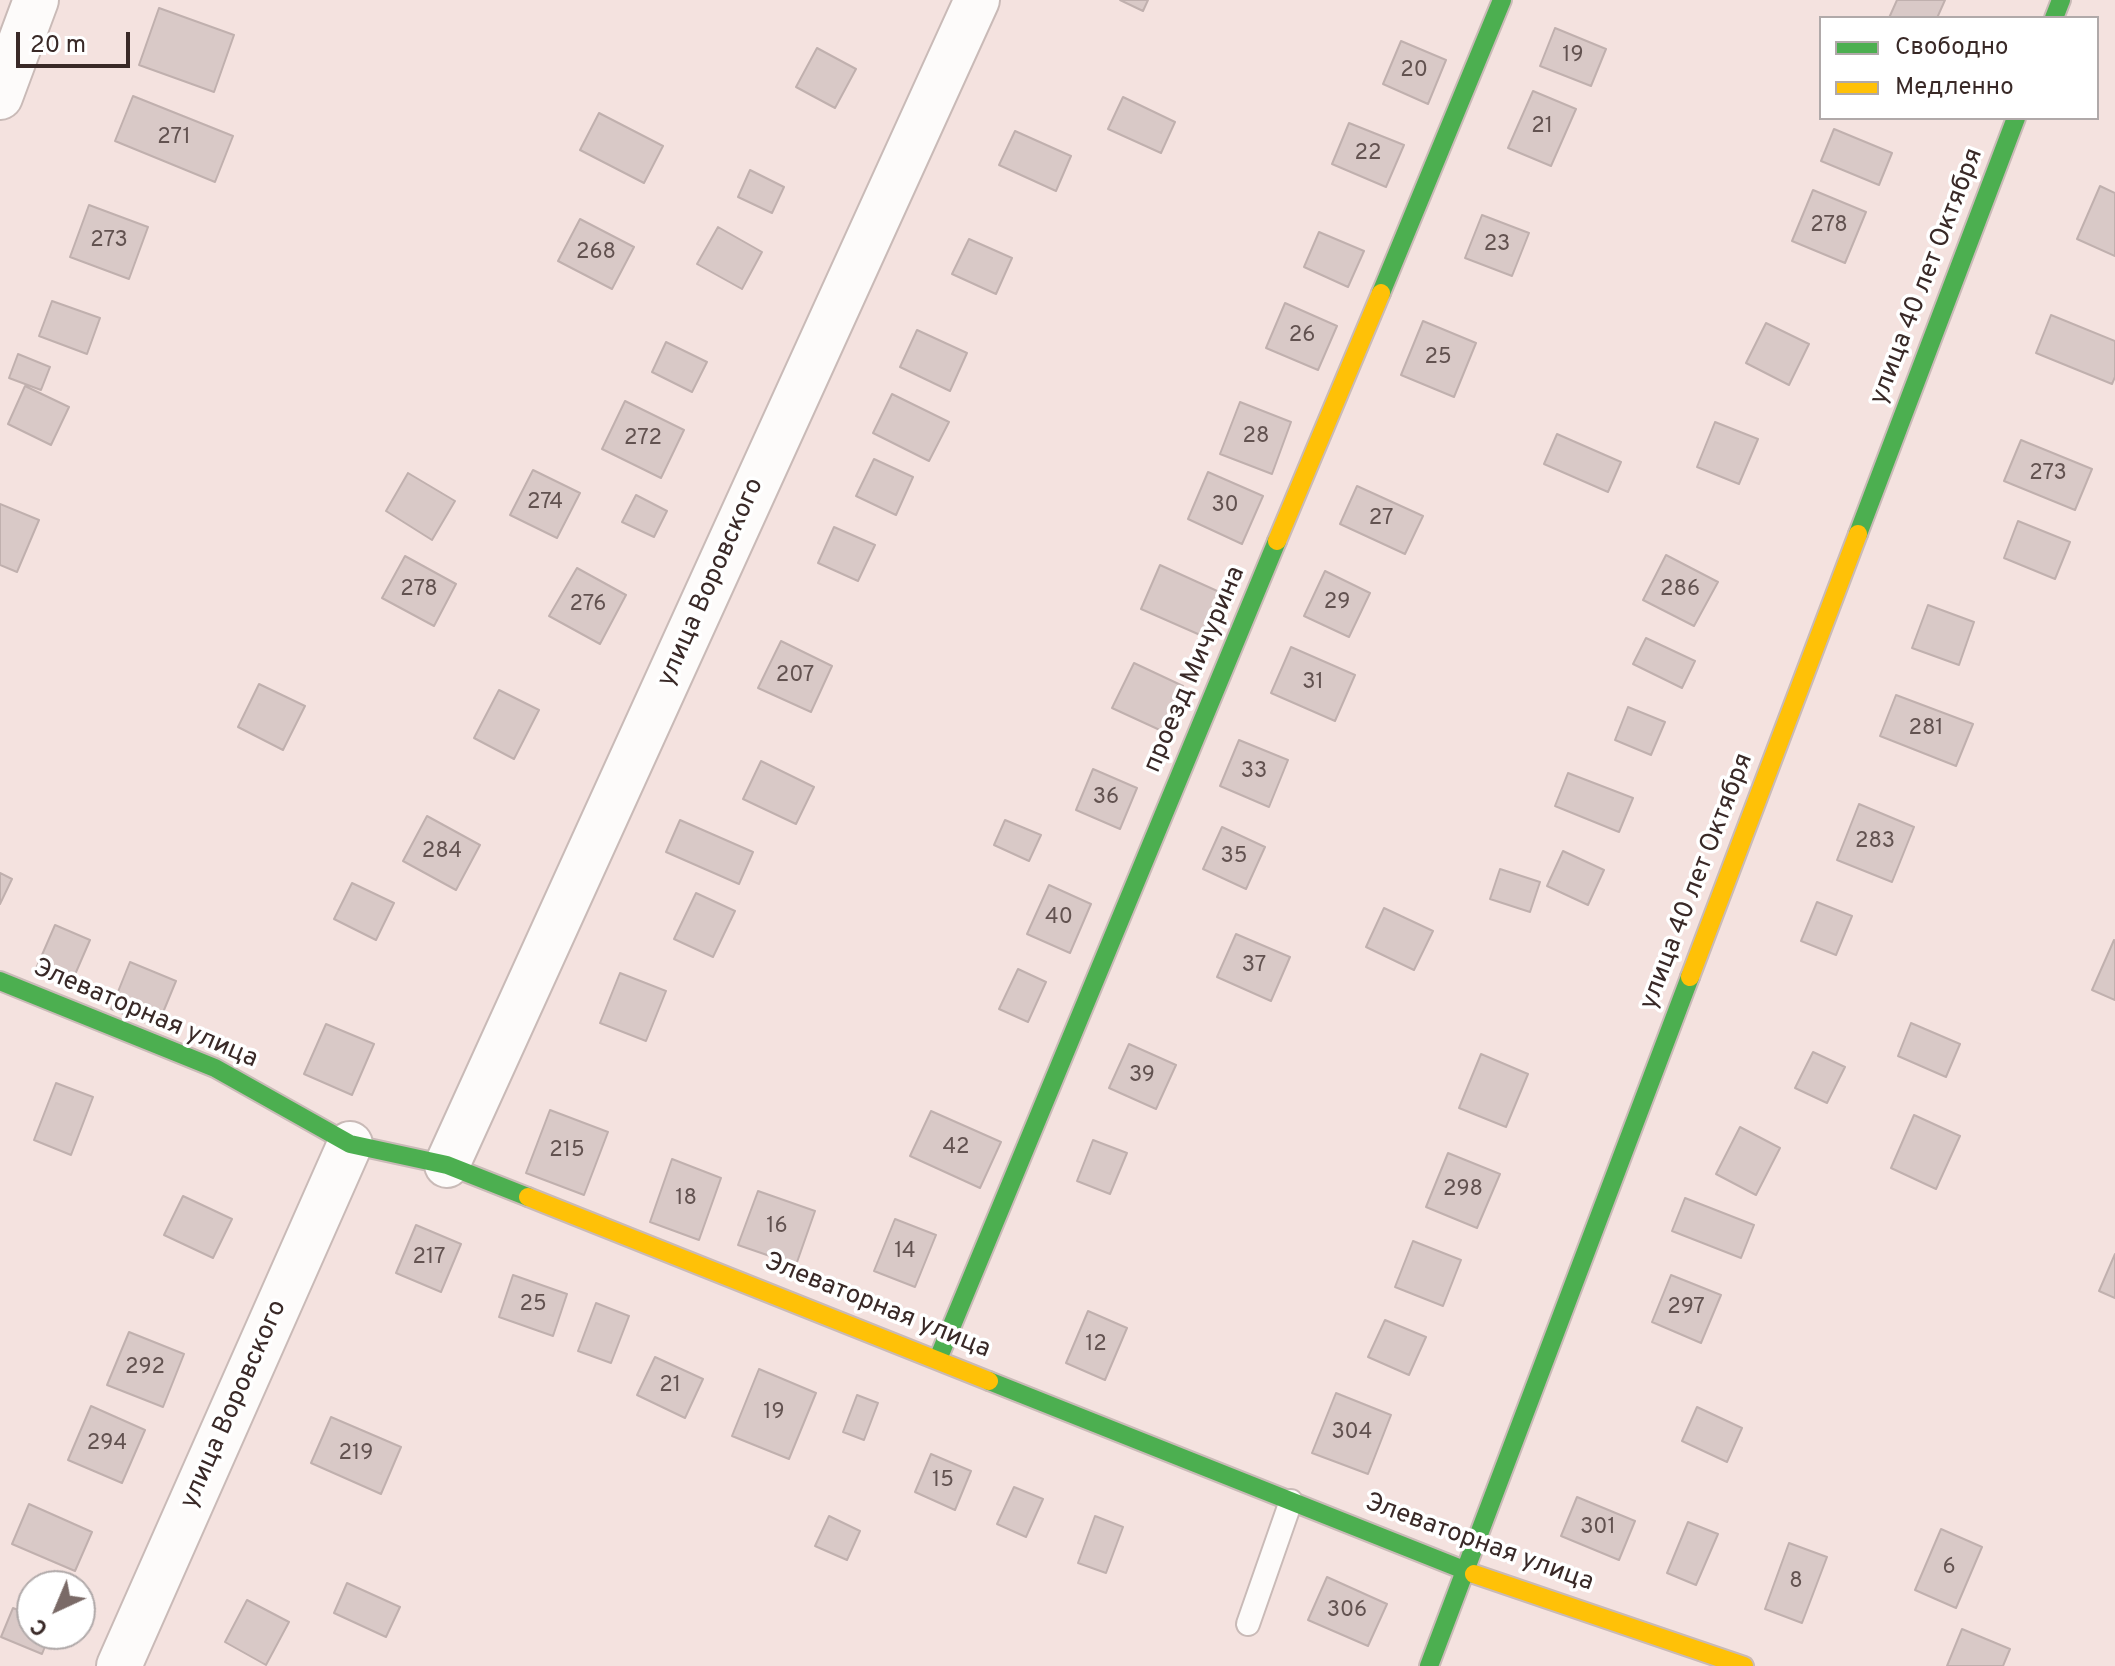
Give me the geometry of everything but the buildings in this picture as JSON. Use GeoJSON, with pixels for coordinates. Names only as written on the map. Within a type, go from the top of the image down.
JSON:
{"type":"FeatureCollection","features":[{"type":"Feature","properties":{"kind":"street"},"geometry":{"type":"LineString","coordinates":[[0,97],[36,0]]}},
{"type":"Feature","properties":{"kind":"street","name":"улица Воровского"},"geometry":{"type":"LineString","coordinates":[[447,1165],[977,0]]}},
{"type":"Feature","properties":{"kind":"street","name":"проезд Мичурина"},"geometry":{"type":"LineString","coordinates":[[938,1359],[1502,0]]}},
{"type":"Feature","properties":{"kind":"street","name":"улица 40 лет Октября"},"geometry":{"type":"LineString","coordinates":[[1429,1666],[2015,120]]}},
{"type":"Feature","properties":{"kind":"street","name":"Элеваторная улица"},"geometry":{"type":"LineString","coordinates":[[0,981],[215,1068],[350,1144],[447,1165],[1464,1570],[1744,1666]]}},
{"type":"Feature","properties":{"kind":"street","name":"улица Воровского"},"geometry":{"type":"LineString","coordinates":[[119,1666],[350,1144]]}},
{"type":"Feature","properties":{"kind":"lane"},"geometry":{"type":"LineString","coordinates":[[1248,1624],[1291,1501]]}},
{"type":"Feature","properties":{"kind":"traffic: fast"},"geometry":{"type":"LineString","coordinates":[[1381,293],[1502,0]]}},
{"type":"Feature","properties":{"kind":"traffic: fast"},"geometry":{"type":"LineString","coordinates":[[2055,16],[2061,0]]}},
{"type":"Feature","properties":{"kind":"traffic: fast"},"geometry":{"type":"LineString","coordinates":[[1858,534],[2015,120]]}},
{"type":"Feature","properties":{"kind":"traffic: fast"},"geometry":{"type":"LineString","coordinates":[[938,1359],[1277,541]]}},
{"type":"Feature","properties":{"kind":"traffic: fast"},"geometry":{"type":"LineString","coordinates":[[1429,1666],[1690,977]]}},
{"type":"Feature","properties":{"kind":"traffic: fast"},"geometry":{"type":"LineString","coordinates":[[0,981],[215,1068],[350,1144],[447,1165],[528,1197]]}},
{"type":"Feature","properties":{"kind":"traffic: fast"},"geometry":{"type":"LineString","coordinates":[[989,1381],[1474,1574]]}},
{"type":"Feature","properties":{"kind":"traffic: slow"},"geometry":{"type":"LineString","coordinates":[[1277,541],[1381,293]]}},
{"type":"Feature","properties":{"kind":"traffic: slow"},"geometry":{"type":"LineString","coordinates":[[1690,977],[1858,534]]}},
{"type":"Feature","properties":{"kind":"traffic: slow"},"geometry":{"type":"LineString","coordinates":[[528,1197],[989,1381]]}},
{"type":"Feature","properties":{"kind":"traffic: slow"},"geometry":{"type":"LineString","coordinates":[[1474,1574],[1744,1666]]}}]}
